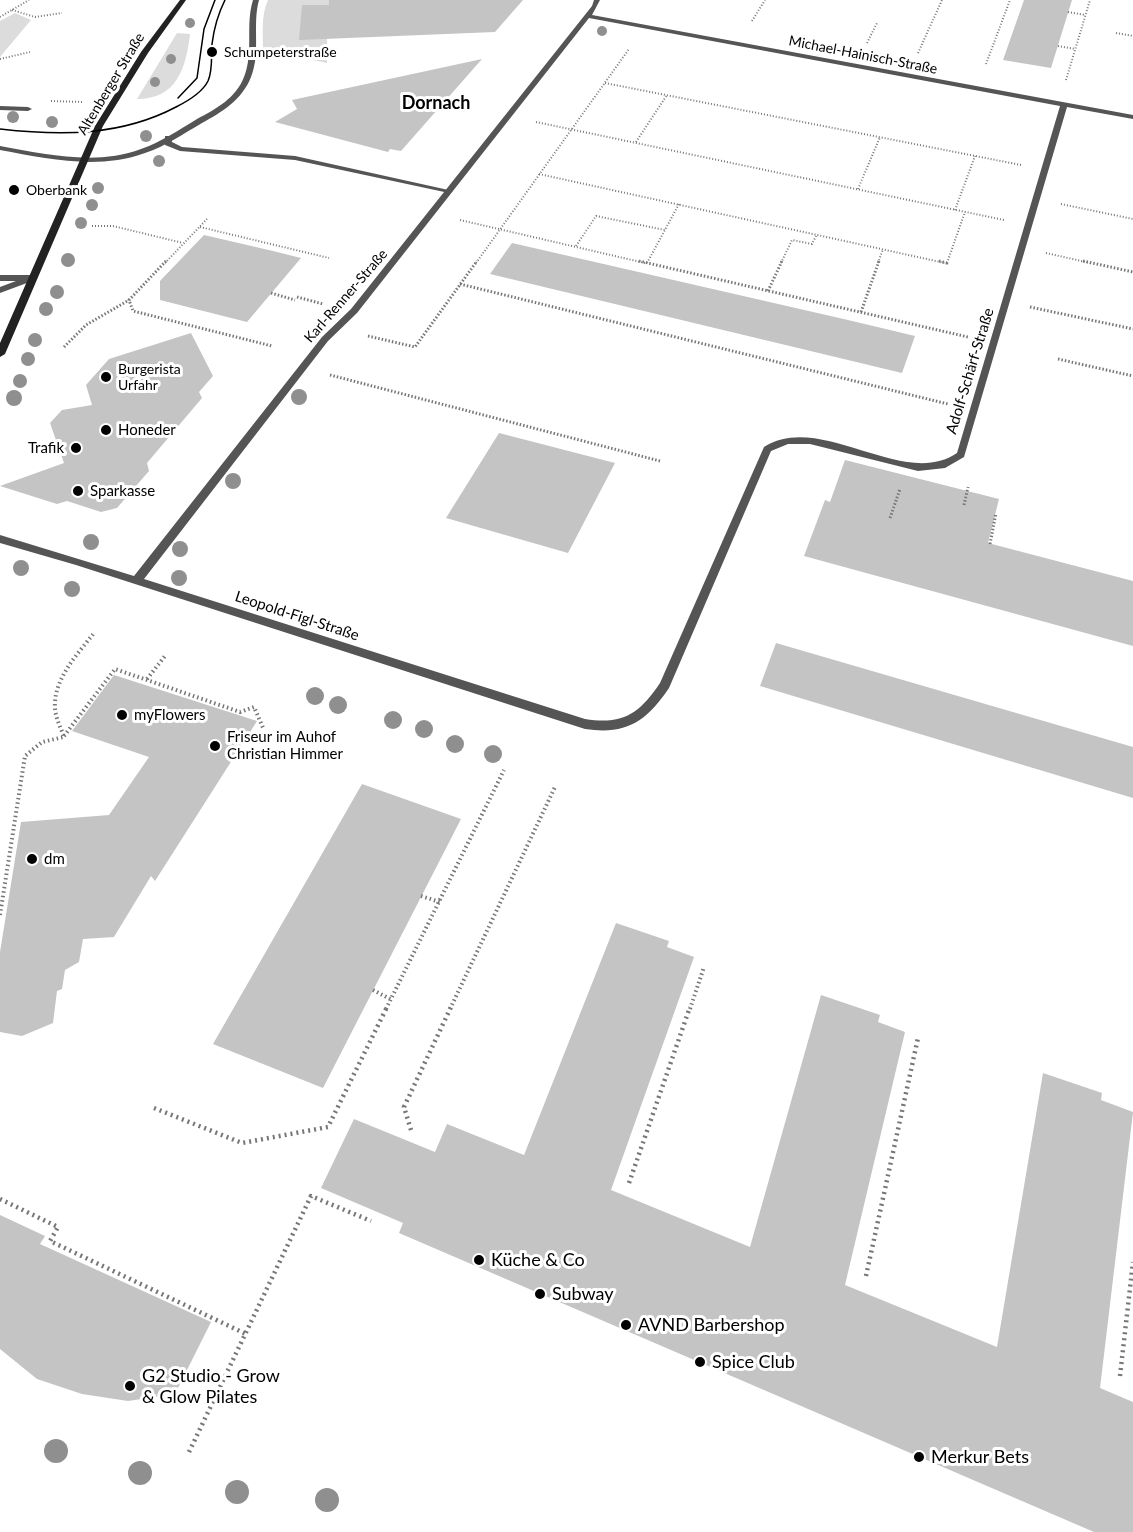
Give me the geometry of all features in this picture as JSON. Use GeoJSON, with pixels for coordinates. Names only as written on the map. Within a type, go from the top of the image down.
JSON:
{"type":"FeatureCollection","features":[{"type":"Feature","properties":{"kind":"street","name":"Altenberger Straße"},"geometry":{"type":"LineString","coordinates":[[0,354],[99,126],[131,73],[183,0]]}},
{"type":"Feature","properties":{"kind":"street"},"geometry":{"type":"LineString","coordinates":[[0,148],[36,155],[84,158],[124,157],[168,138],[224,106],[244,86],[250,69],[251,17],[256,0]]}},
{"type":"Feature","properties":{"kind":"street","name":"Karl-Renner-Straße"},"geometry":{"type":"LineString","coordinates":[[137,580],[325,339],[354,312],[588,16],[597,0]]}},
{"type":"Feature","properties":{"kind":"street","name":"Michael-Hainisch-Straße"},"geometry":{"type":"LineString","coordinates":[[588,16],[1133,117]]}},
{"type":"Feature","properties":{"kind":"street","name":"Adolf-Schärf-Straße"},"geometry":{"type":"LineString","coordinates":[[585,724],[600,727],[616,726],[636,718],[653,705],[665,685],[763,455],[776,442],[810,441],[918,468],[936,468],[949,464],[961,454],[1064,105]]}},
{"type":"Feature","properties":{"kind":"street"},"geometry":{"type":"LineString","coordinates":[[0,108],[28,109]]}},
{"type":"Feature","properties":{"kind":"street"},"geometry":{"type":"LineString","coordinates":[[168,138],[168,143],[180,149],[309,160],[449,191]]}},
{"type":"Feature","properties":{"kind":"street"},"geometry":{"type":"LineString","coordinates":[[0,278],[32,279]]}},
{"type":"Feature","properties":{"kind":"street"},"geometry":{"type":"LineString","coordinates":[[0,290],[32,279]]}},
{"type":"Feature","properties":{"kind":"street","name":"Leopold-Figl-Straße"},"geometry":{"type":"LineString","coordinates":[[0,539],[137,580],[585,724]]}},
{"type":"Feature","properties":{"kind":"path"},"geometry":{"type":"LineString","coordinates":[[0,17],[29,0]]}},
{"type":"Feature","properties":{"kind":"path"},"geometry":{"type":"LineString","coordinates":[[752,22],[765,0]]}},
{"type":"Feature","properties":{"kind":"path"},"geometry":{"type":"LineString","coordinates":[[908,76],[942,0]]}},
{"type":"Feature","properties":{"kind":"path"},"geometry":{"type":"LineString","coordinates":[[985,64],[1010,0]]}},
{"type":"Feature","properties":{"kind":"path"},"geometry":{"type":"LineString","coordinates":[[1064,87],[1089,0]]}},
{"type":"Feature","properties":{"kind":"path"},"geometry":{"type":"LineString","coordinates":[[12,10],[35,17],[62,13]]}},
{"type":"Feature","properties":{"kind":"path"},"geometry":{"type":"LineString","coordinates":[[1068,12],[1085,15]]}},
{"type":"Feature","properties":{"kind":"path"},"geometry":{"type":"LineString","coordinates":[[867,43],[877,23]]}},
{"type":"Feature","properties":{"kind":"path"},"geometry":{"type":"LineString","coordinates":[[1116,33],[1133,36]]}},
{"type":"Feature","properties":{"kind":"path"},"geometry":{"type":"LineString","coordinates":[[358,334],[415,347],[633,44]]}},
{"type":"Feature","properties":{"kind":"path"},"geometry":{"type":"LineString","coordinates":[[1058,46],[1075,49]]}},
{"type":"Feature","properties":{"kind":"path"},"geometry":{"type":"LineString","coordinates":[[0,58],[30,52]]}},
{"type":"Feature","properties":{"kind":"path"},"geometry":{"type":"LineString","coordinates":[[605,83],[1022,165]]}},
{"type":"Feature","properties":{"kind":"path"},"geometry":{"type":"LineString","coordinates":[[636,142],[668,95]]}},
{"type":"Feature","properties":{"kind":"path"},"geometry":{"type":"LineString","coordinates":[[534,121],[1005,220]]}},
{"type":"Feature","properties":{"kind":"path"},"geometry":{"type":"LineString","coordinates":[[858,189],[880,137]]}},
{"type":"Feature","properties":{"kind":"path"},"geometry":{"type":"LineString","coordinates":[[956,210],[975,156]]}},
{"type":"Feature","properties":{"kind":"path"},"geometry":{"type":"LineString","coordinates":[[539,174],[947,263],[965,212]]}},
{"type":"Feature","properties":{"kind":"path"},"geometry":{"type":"LineString","coordinates":[[1037,198],[1133,219]]}},
{"type":"Feature","properties":{"kind":"path"},"geometry":{"type":"LineString","coordinates":[[646,263],[679,204]]}},
{"type":"Feature","properties":{"kind":"path"},"geometry":{"type":"LineString","coordinates":[[576,246],[596,216],[665,230]]}},
{"type":"Feature","properties":{"kind":"path"},"geometry":{"type":"LineString","coordinates":[[64,347],[86,325],[129,300],[207,219]]}},
{"type":"Feature","properties":{"kind":"path"},"geometry":{"type":"LineString","coordinates":[[459,219],[968,337]]}},
{"type":"Feature","properties":{"kind":"path"},"geometry":{"type":"LineString","coordinates":[[92,226],[113,226],[184,243]]}},
{"type":"Feature","properties":{"kind":"path"},"geometry":{"type":"LineString","coordinates":[[200,227],[329,258]]}},
{"type":"Feature","properties":{"kind":"path"},"geometry":{"type":"LineString","coordinates":[[768,291],[792,240],[812,244],[817,234]]}},
{"type":"Feature","properties":{"kind":"path"},"geometry":{"type":"LineString","coordinates":[[1022,248],[1133,272]]}},
{"type":"Feature","properties":{"kind":"path"},"geometry":{"type":"LineString","coordinates":[[861,312],[883,249]]}},
{"type":"Feature","properties":{"kind":"path"},"geometry":{"type":"LineString","coordinates":[[460,284],[948,404]]}},
{"type":"Feature","properties":{"kind":"path"},"geometry":{"type":"LineString","coordinates":[[271,293],[295,300]]}},
{"type":"Feature","properties":{"kind":"path"},"geometry":{"type":"LineString","coordinates":[[129,300],[133,311],[272,346]]}},
{"type":"Feature","properties":{"kind":"path"},"geometry":{"type":"LineString","coordinates":[[1006,302],[1133,329]]}},
{"type":"Feature","properties":{"kind":"path"},"geometry":{"type":"LineString","coordinates":[[1058,359],[1133,376]]}},
{"type":"Feature","properties":{"kind":"path"},"geometry":{"type":"LineString","coordinates":[[327,374],[660,461]]}},
{"type":"Feature","properties":{"kind":"path"},"geometry":{"type":"LineString","coordinates":[[964,505],[968,487]]}},
{"type":"Feature","properties":{"kind":"path"},"geometry":{"type":"LineString","coordinates":[[890,518],[900,488]]}},
{"type":"Feature","properties":{"kind":"path"},"geometry":{"type":"LineString","coordinates":[[990,544],[996,513]]}},
{"type":"Feature","properties":{"kind":"path"},"geometry":{"type":"LineString","coordinates":[[64,736],[55,711],[55,696],[61,678],[93,633]]}},
{"type":"Feature","properties":{"kind":"path"},"geometry":{"type":"LineString","coordinates":[[147,680],[165,656]]}},
{"type":"Feature","properties":{"kind":"path"},"geometry":{"type":"LineString","coordinates":[[0,915],[26,756],[43,740],[64,736],[115,669],[240,712],[254,707],[264,730]]}},
{"type":"Feature","properties":{"kind":"path"},"geometry":{"type":"LineString","coordinates":[[154,1108],[243,1143],[328,1127],[504,770]]}},
{"type":"Feature","properties":{"kind":"path"},"geometry":{"type":"LineString","coordinates":[[411,1130],[404,1107],[555,787]]}},
{"type":"Feature","properties":{"kind":"path"},"geometry":{"type":"LineString","coordinates":[[421,896],[440,902]]}},
{"type":"Feature","properties":{"kind":"path"},"geometry":{"type":"LineString","coordinates":[[629,1182],[704,967]]}},
{"type":"Feature","properties":{"kind":"path"},"geometry":{"type":"LineString","coordinates":[[373,990],[392,1000]]}},
{"type":"Feature","properties":{"kind":"path"},"geometry":{"type":"LineString","coordinates":[[866,1276],[918,1038]]}},
{"type":"Feature","properties":{"kind":"path"},"geometry":{"type":"LineString","coordinates":[[189,1452],[311,1196],[371,1221]]}},
{"type":"Feature","properties":{"kind":"path"},"geometry":{"type":"LineString","coordinates":[[0,1199],[58,1227],[50,1241],[246,1334]]}},
{"type":"Feature","properties":{"kind":"path"},"geometry":{"type":"LineString","coordinates":[[1120,1376],[1133,1262]]}},
{"type":"Feature","properties":{"kind":"shaded area"},"geometry":{"type":"Polygon","coordinates":[[[268,0],[335,0],[327,28],[327,63],[263,49],[263,18],[268,0]]]}},
{"type":"Feature","properties":{"kind":"shaded area"},"geometry":{"type":"Polygon","coordinates":[[[15,13],[31,20],[0,57],[0,21],[15,13]]]}},
{"type":"Feature","properties":{"kind":"shaded area"},"geometry":{"type":"Polygon","coordinates":[[[177,33],[190,34],[186,58],[177,79],[162,94],[137,99],[177,33]]]}},
{"type":"Feature","properties":{"kind":"building"},"geometry":{"type":"Polygon","coordinates":[[[329,0],[523,0],[495,32],[299,40],[302,5],[329,5],[329,0]]]}},
{"type":"Feature","properties":{"kind":"building"},"geometry":{"type":"Polygon","coordinates":[[[1024,0],[1072,0],[1051,68],[1003,60],[1024,0]]]}},
{"type":"Feature","properties":{"kind":"building"},"geometry":{"type":"Polygon","coordinates":[[[482,59],[401,151],[390,149],[388,152],[275,122],[297,109],[292,100],[482,59]]]}},
{"type":"Feature","properties":{"kind":"building"},"geometry":{"type":"Polygon","coordinates":[[[204,235],[301,258],[247,322],[160,300],[160,281],[204,235]]]}},
{"type":"Feature","properties":{"kind":"building"},"geometry":{"type":"Polygon","coordinates":[[[512,243],[915,336],[902,373],[490,274],[512,243]]]}},
{"type":"Feature","properties":{"kind":"building"},"geometry":{"type":"Polygon","coordinates":[[[191,333],[213,376],[199,392],[202,398],[147,463],[149,471],[117,508],[101,512],[67,501],[57,504],[0,486],[64,463],[50,423],[62,410],[92,405],[86,385],[109,359],[191,333]]]}},
{"type":"Feature","properties":{"kind":"building"},"geometry":{"type":"Polygon","coordinates":[[[499,433],[615,463],[568,553],[446,518],[499,433]]]}},
{"type":"Feature","properties":{"kind":"building"},"geometry":{"type":"Polygon","coordinates":[[[845,460],[999,499],[988,543],[1133,581],[1133,646],[804,556],[825,500],[830,502],[845,460]]]}},
{"type":"Feature","properties":{"kind":"building"},"geometry":{"type":"Polygon","coordinates":[[[776,643],[1133,747],[1133,798],[760,686],[776,643]]]}},
{"type":"Feature","properties":{"kind":"building"},"geometry":{"type":"Polygon","coordinates":[[[114,675],[257,721],[155,881],[151,876],[114,937],[83,939],[79,962],[65,970],[62,989],[57,991],[53,1023],[22,1036],[0,1032],[0,952],[21,822],[109,815],[149,757],[72,731],[114,675]]]}},
{"type":"Feature","properties":{"kind":"building"},"geometry":{"type":"Polygon","coordinates":[[[362,784],[461,819],[323,1088],[213,1044],[362,784]]]}},
{"type":"Feature","properties":{"kind":"building"},"geometry":{"type":"Polygon","coordinates":[[[616,923],[669,941],[667,947],[694,957],[611,1190],[750,1247],[821,995],[880,1015],[878,1022],[905,1032],[845,1285],[997,1347],[1043,1073],[1102,1093],[1101,1100],[1133,1112],[1100,1388],[1133,1402],[1133,1532],[1094,1532],[399,1233],[403,1223],[321,1188],[354,1119],[435,1152],[447,1124],[524,1155],[616,923]]]}},
{"type":"Feature","properties":{"kind":"building"},"geometry":{"type":"Polygon","coordinates":[[[0,1215],[45,1236],[40,1244],[211,1322],[175,1394],[128,1401],[82,1394],[37,1379],[0,1349],[0,1215]]]}},
{"type":"Feature","properties":{"kind":"tram line"},"geometry":{"type":"LineString","coordinates":[[178,98],[197,78],[204,29],[215,0]]}},
{"type":"Feature","properties":{"kind":"tram line"},"geometry":{"type":"LineString","coordinates":[[0,129],[46,133],[112,129],[155,117],[185,102],[198,93],[210,77],[214,32],[225,0]]}},
{"type":"Feature","properties":{"kind":"place","name":"Schumpeterstraße"},"geometry":{"type":"Point","coordinates":[212,52]}},
{"type":"Feature","properties":{"kind":"place","name":"Oberbank"},"geometry":{"type":"Point","coordinates":[14,190]}},
{"type":"Feature","properties":{"kind":"place","name":"Burgerista Urfahr"},"geometry":{"type":"Point","coordinates":[106,377]}},
{"type":"Feature","properties":{"kind":"place","name":"Honeder"},"geometry":{"type":"Point","coordinates":[106,430]}},
{"type":"Feature","properties":{"kind":"place","name":"Trafik"},"geometry":{"type":"Point","coordinates":[76,448]}},
{"type":"Feature","properties":{"kind":"place","name":"Sparkasse"},"geometry":{"type":"Point","coordinates":[78,491]}},
{"type":"Feature","properties":{"kind":"place","name":"myFlowers"},"geometry":{"type":"Point","coordinates":[122,715]}},
{"type":"Feature","properties":{"kind":"place","name":"Friseur im Auhof Christian Himmer"},"geometry":{"type":"Point","coordinates":[215,746]}},
{"type":"Feature","properties":{"kind":"place","name":"dm"},"geometry":{"type":"Point","coordinates":[32,859]}},
{"type":"Feature","properties":{"kind":"place","name":"Küche & Co"},"geometry":{"type":"Point","coordinates":[479,1260]}},
{"type":"Feature","properties":{"kind":"place","name":"Subway"},"geometry":{"type":"Point","coordinates":[540,1294]}},
{"type":"Feature","properties":{"kind":"place","name":"AVND Barbershop"},"geometry":{"type":"Point","coordinates":[626,1325]}},
{"type":"Feature","properties":{"kind":"place","name":"Spice Club"},"geometry":{"type":"Point","coordinates":[700,1362]}},
{"type":"Feature","properties":{"kind":"place","name":"G2 Studio - Grow & Glow Pilates"},"geometry":{"type":"Point","coordinates":[130,1386]}},
{"type":"Feature","properties":{"kind":"place","name":"Merkur Bets"},"geometry":{"type":"Point","coordinates":[919,1457]}},
{"type":"Feature","properties":{"kind":"district","name":"Dornach"},"geometry":{"type":"Point","coordinates":[436,103]}}]}
